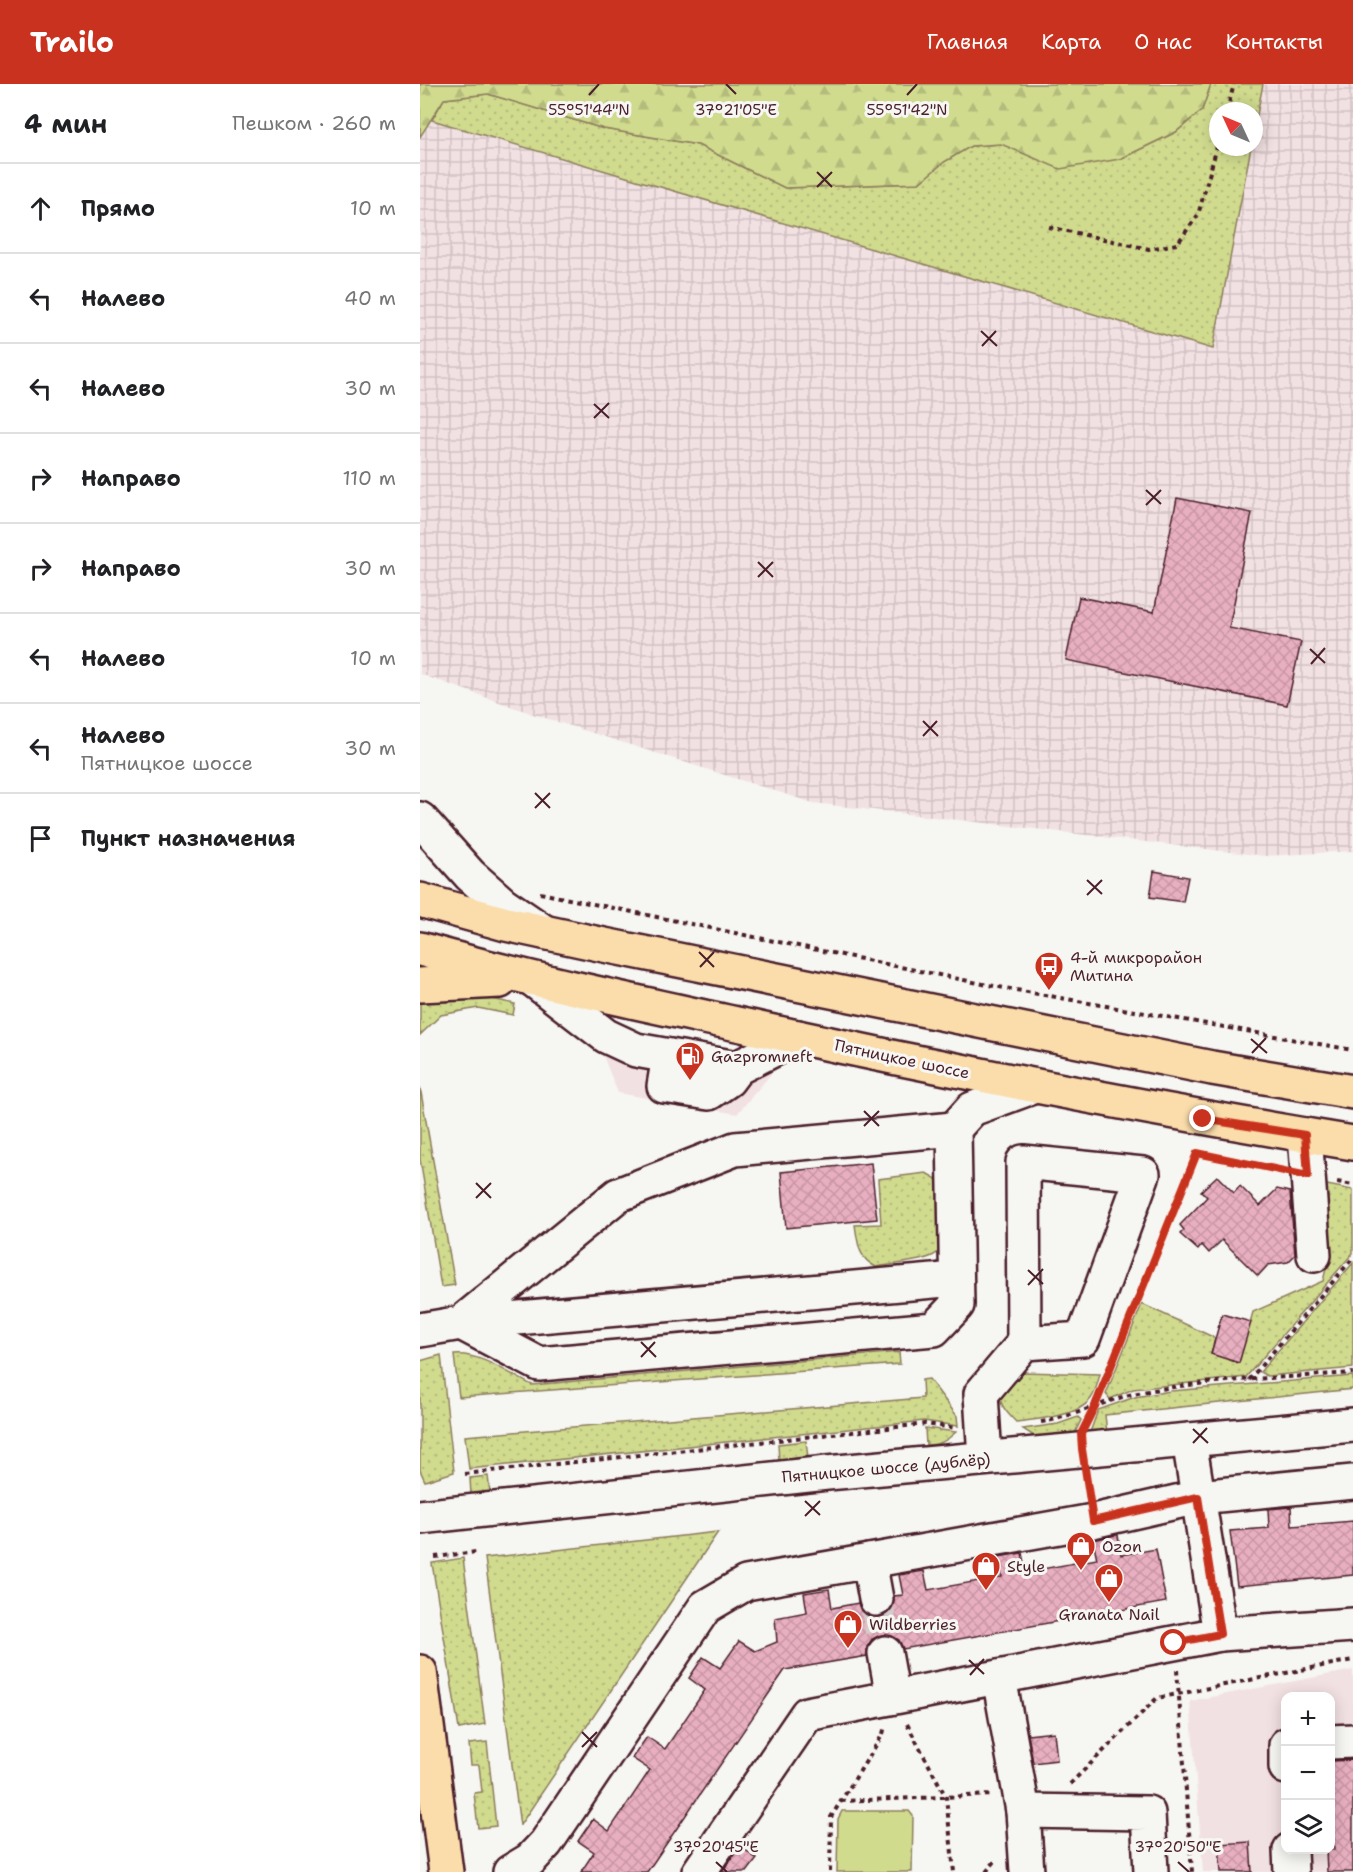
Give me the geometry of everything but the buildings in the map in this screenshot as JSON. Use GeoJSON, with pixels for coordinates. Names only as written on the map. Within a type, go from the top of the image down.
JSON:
{"type":"FeatureCollection","features":[{"type":"Feature","properties":{"kind":"main road"},"geometry":{"type":"LineString","coordinates":[[420,900],[546,933],[1212,1068],[1353,1092]]}},
{"type":"Feature","properties":{"kind":"main road","name":"Пятницкое шоссе"},"geometry":{"type":"LineString","coordinates":[[420,949],[532,979],[798,1037],[1203,1119],[1353,1143]]}},
{"type":"Feature","properties":{"kind":"main road"},"geometry":{"type":"LineString","coordinates":[[420,985],[532,979]]}},
{"type":"Feature","properties":{"kind":"main road"},"geometry":{"type":"LineString","coordinates":[[420,1672],[446,1872]]}},
{"type":"Feature","properties":{"kind":"street"},"geometry":{"type":"LineString","coordinates":[[420,819],[470,875],[503,904],[546,933]]}},
{"type":"Feature","properties":{"kind":"street"},"geometry":{"type":"LineString","coordinates":[[532,979],[606,1036],[636,1050],[737,1068],[798,1037]]}},
{"type":"Feature","properties":{"kind":"street"},"geometry":{"type":"LineString","coordinates":[[461,1323],[539,1364],[934,1329],[957,1305],[954,1129],[972,1109],[1035,1086]]}},
{"type":"Feature","properties":{"kind":"street"},"geometry":{"type":"LineString","coordinates":[[461,1323],[618,1196],[735,1149],[954,1129]]}},
{"type":"Feature","properties":{"kind":"street"},"geometry":{"type":"LineString","coordinates":[[1305,1135],[1314,1255]]}},
{"type":"Feature","properties":{"kind":"street"},"geometry":{"type":"LineString","coordinates":[[985,1444],[981,1394],[1024,1342],[1023,1162],[1143,1174],[1083,1339],[1024,1342]]}},
{"type":"Feature","properties":{"kind":"street"},"geometry":{"type":"LineString","coordinates":[[420,1330],[461,1323],[956,1279]]}},
{"type":"Feature","properties":{"kind":"street","name":"Пятницкое шоссе (дублёр)"},"geometry":{"type":"LineString","coordinates":[[420,1517],[827,1473],[985,1444],[1082,1449],[1353,1425]]}},
{"type":"Feature","properties":{"kind":"street"},"geometry":{"type":"LineString","coordinates":[[1189,1440],[1220,1634]]}},
{"type":"Feature","properties":{"kind":"street"},"geometry":{"type":"LineString","coordinates":[[510,1872],[530,1860],[546,1843],[705,1607],[746,1583],[1093,1521],[1198,1497],[1353,1482]]}},
{"type":"Feature","properties":{"kind":"street"},"geometry":{"type":"LineString","coordinates":[[869,1561],[876,1599]]}},
{"type":"Feature","properties":{"kind":"street"},"geometry":{"type":"LineString","coordinates":[[699,1872],[807,1714],[1220,1634],[1353,1625]]}},
{"type":"Feature","properties":{"kind":"street"},"geometry":{"type":"LineString","coordinates":[[885,1653],[892,1697]]}},
{"type":"Feature","properties":{"kind":"street"},"geometry":{"type":"LineString","coordinates":[[999,1677],[1028,1806],[1027,1872]]}},
{"type":"Feature","properties":{"kind":"street"},"geometry":{"type":"LineString","coordinates":[[1335,1742],[1353,1741]]}},
{"type":"Feature","properties":{"kind":"street"},"geometry":{"type":"LineString","coordinates":[[1028,1806],[1148,1813],[1151,1872]]}},
{"type":"Feature","properties":{"kind":"street"},"geometry":{"type":"LineString","coordinates":[[1290,1854],[1291,1872]]}},
{"type":"Feature","properties":{"kind":"path"},"geometry":{"type":"LineString","coordinates":[[1229,102],[1234,84]]}},
{"type":"Feature","properties":{"kind":"path"},"geometry":{"type":"LineString","coordinates":[[1049,227],[1149,249],[1177,244],[1198,215],[1214,156]]}},
{"type":"Feature","properties":{"kind":"path"},"geometry":{"type":"LineString","coordinates":[[538,892],[988,985],[1353,1050]]}},
{"type":"Feature","properties":{"kind":"path"},"geometry":{"type":"LineString","coordinates":[[1093,1521],[1081,1434],[1095,1406],[1197,1153],[1353,1185]]}},
{"type":"Feature","properties":{"kind":"path"},"geometry":{"type":"LineString","coordinates":[[1248,1381],[1353,1258]]}},
{"type":"Feature","properties":{"kind":"path"},"geometry":{"type":"LineString","coordinates":[[1039,1422],[1058,1420],[1135,1394],[1162,1389],[1353,1373]]}},
{"type":"Feature","properties":{"kind":"path"},"geometry":{"type":"LineString","coordinates":[[465,1474],[925,1424],[985,1444]]}},
{"type":"Feature","properties":{"kind":"path"},"geometry":{"type":"LineString","coordinates":[[435,1557],[476,1552]]}},
{"type":"Feature","properties":{"kind":"path"},"geometry":{"type":"LineString","coordinates":[[1174,1643],[1192,1872]]}},
{"type":"Feature","properties":{"kind":"path"},"geometry":{"type":"LineString","coordinates":[[841,1802],[946,1797],[1028,1806],[1157,1698],[1353,1660]]}},
{"type":"Feature","properties":{"kind":"path"},"geometry":{"type":"LineString","coordinates":[[892,1697],[946,1797],[954,1872]]}},
{"type":"Feature","properties":{"kind":"path"},"geometry":{"type":"LineString","coordinates":[[830,1872],[831,1817],[883,1734],[892,1697]]}},
{"type":"Feature","properties":{"kind":"shaded area"},"geometry":{"type":"Polygon","coordinates":[[[1263,84],[1353,84],[1353,851],[1265,856],[813,803],[536,715],[420,674],[420,137],[432,120],[1213,349],[1249,156],[1263,156],[1263,102],[1259,102],[1263,84]]]}},
{"type":"Feature","properties":{"kind":"shaded area","name":"Gazpromneft"},"geometry":{"type":"Polygon","coordinates":[[[593,1031],[776,1068],[737,1114],[618,1093],[593,1031]]]}},
{"type":"Feature","properties":{"kind":"shaded area"},"geometry":{"type":"Polygon","coordinates":[[[1353,1670],[1353,1872],[1203,1872],[1190,1701],[1353,1670]]]}},
{"type":"Feature","properties":{"kind":"green space"},"geometry":{"type":"Polygon","coordinates":[[[420,84],[1211,84],[1202,110],[1176,132],[1120,159],[1060,169],[1001,144],[971,146],[944,162],[919,183],[785,188],[698,145],[604,129],[488,94],[444,99],[420,137],[420,84]]]}},
{"type":"Feature","properties":{"kind":"green space"},"geometry":{"type":"Polygon","coordinates":[[[1211,84],[1263,84],[1259,102],[1209,102],[1209,156],[1249,156],[1213,349],[432,120],[444,99],[488,94],[604,129],[698,145],[785,188],[919,183],[944,162],[971,146],[1002,144],[1030,154],[1120,159],[1176,132],[1202,110],[1211,84]]]}},
{"type":"Feature","properties":{"kind":"green space"},"geometry":{"type":"Polygon","coordinates":[[[420,991],[469,994],[515,1004],[513,1015],[478,1008],[441,1015],[420,1035],[420,991]]]}},
{"type":"Feature","properties":{"kind":"green space"},"geometry":{"type":"Polygon","coordinates":[[[420,1087],[455,1285],[441,1287],[420,1159],[420,1087]]]}},
{"type":"Feature","properties":{"kind":"green space"},"geometry":{"type":"Polygon","coordinates":[[[926,1173],[941,1185],[943,1238],[939,1251],[928,1258],[876,1267],[862,1255],[855,1225],[881,1224],[878,1179],[926,1173]]]}},
{"type":"Feature","properties":{"kind":"green space"},"geometry":{"type":"Polygon","coordinates":[[[1322,1184],[1353,1190],[1353,1253],[1246,1377],[1133,1389],[1110,1399],[1106,1394],[1142,1304],[1215,1338],[1211,1354],[1239,1362],[1253,1312],[1323,1281],[1330,1253],[1322,1184]]]}},
{"type":"Feature","properties":{"kind":"green space"},"geometry":{"type":"Polygon","coordinates":[[[1353,1263],[1353,1368],[1267,1376],[1260,1372],[1353,1263]]]}},
{"type":"Feature","properties":{"kind":"green space"},"geometry":{"type":"Polygon","coordinates":[[[899,1352],[900,1364],[459,1397],[454,1355],[484,1360],[532,1385],[899,1352]]]}},
{"type":"Feature","properties":{"kind":"green space"},"geometry":{"type":"Polygon","coordinates":[[[441,1355],[454,1472],[425,1481],[420,1470],[420,1361],[441,1355]]]}},
{"type":"Feature","properties":{"kind":"green space"},"geometry":{"type":"Polygon","coordinates":[[[1021,1372],[1100,1374],[1092,1397],[1078,1409],[1057,1416],[1016,1422],[1003,1407],[1000,1396],[1007,1385],[1021,1372]]]}},
{"type":"Feature","properties":{"kind":"green space"},"geometry":{"type":"Polygon","coordinates":[[[1353,1376],[1353,1389],[1105,1415],[1107,1433],[1089,1435],[1098,1410],[1135,1397],[1171,1391],[1353,1376]]]}},
{"type":"Feature","properties":{"kind":"green space"},"geometry":{"type":"Polygon","coordinates":[[[929,1379],[957,1416],[958,1426],[924,1421],[469,1469],[465,1436],[923,1398],[922,1380],[929,1379]]]}},
{"type":"Feature","properties":{"kind":"green space"},"geometry":{"type":"Polygon","coordinates":[[[1078,1417],[1081,1420],[1074,1435],[1034,1436],[1023,1429],[1058,1424],[1078,1417]]]}},
{"type":"Feature","properties":{"kind":"green space"},"geometry":{"type":"Polygon","coordinates":[[[925,1428],[956,1432],[942,1442],[926,1445],[925,1428]]]}},
{"type":"Feature","properties":{"kind":"green space"},"geometry":{"type":"Polygon","coordinates":[[[806,1441],[808,1458],[779,1461],[778,1444],[806,1441]]]}},
{"type":"Feature","properties":{"kind":"green space"},"geometry":{"type":"Polygon","coordinates":[[[488,1476],[490,1493],[471,1495],[470,1478],[488,1476]]]}},
{"type":"Feature","properties":{"kind":"green space"},"geometry":{"type":"Polygon","coordinates":[[[718,1532],[520,1825],[520,1826],[485,1558],[718,1532]]]}},
{"type":"Feature","properties":{"kind":"green space"},"geometry":{"type":"Polygon","coordinates":[[[463,1558],[485,1724],[459,1729],[432,1563],[463,1558]]]}},
{"type":"Feature","properties":{"kind":"green space"},"geometry":{"type":"Polygon","coordinates":[[[487,1742],[496,1826],[478,1828],[474,1793],[482,1792],[479,1765],[471,1765],[469,1744],[487,1742]]]}},
{"type":"Feature","properties":{"kind":"green space"},"geometry":{"type":"Polygon","coordinates":[[[842,1811],[909,1811],[913,1816],[912,1872],[837,1872],[838,1819],[842,1811]]]}},
{"type":"Feature","properties":{"kind":"tunnel"},"geometry":{"type":"LineString","coordinates":[[876,1599],[885,1653]]}},
{"type":"Feature","properties":{"kind":"place","name":"4-й микрорайон Митина"},"geometry":{"type":"Point","coordinates":[1049,992]}},
{"type":"Feature","properties":{"kind":"place","name":"Gazpromneft"},"geometry":{"type":"Point","coordinates":[690,1082]}},
{"type":"Feature","properties":{"kind":"place","name":"Ozon"},"geometry":{"type":"Point","coordinates":[1081,1572]}},
{"type":"Feature","properties":{"kind":"place","name":"Style"},"geometry":{"type":"Point","coordinates":[986,1592]}},
{"type":"Feature","properties":{"kind":"place","name":"Granata Nail"},"geometry":{"type":"Point","coordinates":[1109,1604]}},
{"type":"Feature","properties":{"kind":"place","name":"Wildberries"},"geometry":{"type":"Point","coordinates":[848,1650]}},
{"type":"Feature","properties":{"kind":"route"},"geometry":{"type":"LineString","coordinates":[[1174,1643],[1220,1634],[1198,1497],[1093,1521],[1081,1434],[1095,1406],[1197,1153],[1308,1176],[1305,1135],[1203,1119]]}}]}
